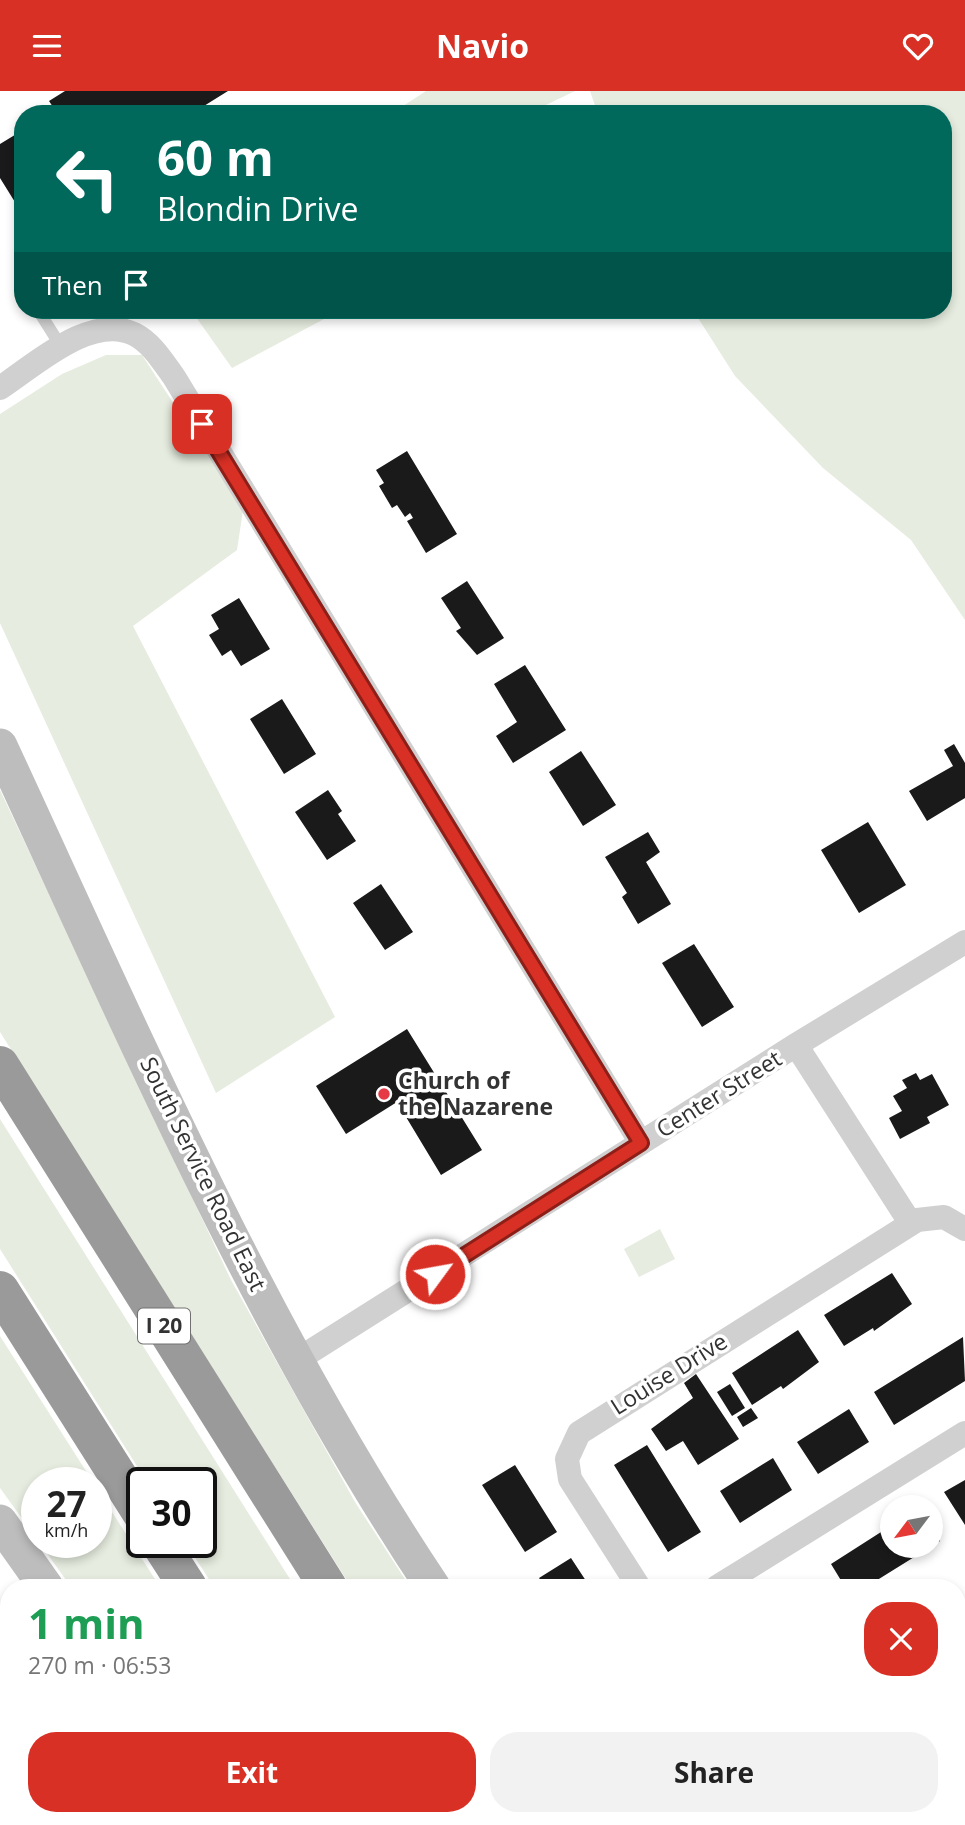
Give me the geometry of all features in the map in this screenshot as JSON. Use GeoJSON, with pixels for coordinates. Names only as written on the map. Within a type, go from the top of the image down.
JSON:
{"type":"FeatureCollection","features":[{"type":"Feature","properties":{"kind":"highway","name":"I 20"},"geometry":{"type":"LineString","coordinates":[[0,1065],[323,1579]]}},
{"type":"Feature","properties":{"kind":"highway"},"geometry":{"type":"LineString","coordinates":[[0,1290],[126,1489]]}},
{"type":"Feature","properties":{"kind":"highway"},"geometry":{"type":"LineString","coordinates":[[169,1558],[183,1579]]}},
{"type":"Feature","properties":{"kind":"main road","name":"South Service Road East"},"geometry":{"type":"LineString","coordinates":[[0,746],[188,1147],[297,1360],[369,1485],[428,1579]]}},
{"type":"Feature","properties":{"kind":"main road"},"geometry":{"type":"LineString","coordinates":[[0,1523],[31,1572]]}},
{"type":"Feature","properties":{"kind":"street"},"geometry":{"type":"LineString","coordinates":[[0,388],[86,333],[107,327],[134,334],[154,349],[174,377],[641,1143]]}},
{"type":"Feature","properties":{"kind":"street","name":"Center Street"},"geometry":{"type":"LineString","coordinates":[[297,1360],[796,1045],[965,942]]}},
{"type":"Feature","properties":{"kind":"street"},"geometry":{"type":"LineString","coordinates":[[796,1045],[911,1224]]}},
{"type":"Feature","properties":{"kind":"street","name":"Louise Drive"},"geometry":{"type":"LineString","coordinates":[[634,1579],[570,1479],[568,1459],[579,1433],[911,1224],[925,1217],[944,1217],[965,1229]]}},
{"type":"Feature","properties":{"kind":"street"},"geometry":{"type":"LineString","coordinates":[[730,1579],[965,1433]]}},
{"type":"Feature","properties":{"kind":"lane"},"geometry":{"type":"LineString","coordinates":[[44,319],[62,348]]}},
{"type":"Feature","properties":{"kind":"shaded area"},"geometry":{"type":"Polygon","coordinates":[[[426,91],[575,91],[546,105],[405,105],[426,91]]]}},
{"type":"Feature","properties":{"kind":"shaded area"},"geometry":{"type":"Polygon","coordinates":[[[590,91],[965,91],[965,620],[911,540],[823,468],[735,376],[699,319],[952,319],[952,105],[595,105],[590,91]]]}},
{"type":"Feature","properties":{"kind":"shaded area"},"geometry":{"type":"Polygon","coordinates":[[[197,319],[324,319],[232,368],[197,319]]]}},
{"type":"Feature","properties":{"kind":"shaded area"},"geometry":{"type":"Polygon","coordinates":[[[106,355],[142,355],[243,510],[237,550],[133,626],[335,1017],[216,1093],[0,623],[0,414],[62,374],[106,355]]]}},
{"type":"Feature","properties":{"kind":"shaded area"},"geometry":{"type":"Polygon","coordinates":[[[0,790],[231,1280],[355,1502],[405,1579],[346,1579],[0,1032],[0,790]]]}},
{"type":"Feature","properties":{"kind":"shaded area"},"geometry":{"type":"Polygon","coordinates":[[[0,1119],[290,1579],[209,1579],[195,1558],[217,1558],[217,1467],[138,1467],[0,1249],[0,1119]]]}},
{"type":"Feature","properties":{"kind":"shaded area"},"geometry":{"type":"Polygon","coordinates":[[[660,1229],[675,1259],[639,1277],[624,1249],[660,1229]]]}},
{"type":"Feature","properties":{"kind":"shaded area"},"geometry":{"type":"Polygon","coordinates":[[[0,1336],[83,1467],[21,1467],[21,1517],[0,1488],[0,1336]]]}},
{"type":"Feature","properties":{"kind":"shaded area"},"geometry":{"type":"Polygon","coordinates":[[[112,1512],[126,1534],[126,1558],[141,1558],[155,1579],[65,1579],[50,1558],[112,1558],[112,1512]]]}},
{"type":"Feature","properties":{"kind":"building"},"geometry":{"type":"Polygon","coordinates":[[[65,91],[228,91],[205,105],[52,105],[49,101],[65,91]]]}},
{"type":"Feature","properties":{"kind":"building"},"geometry":{"type":"Polygon","coordinates":[[[14,135],[14,201],[0,178],[0,144],[14,135]]]}},
{"type":"Feature","properties":{"kind":"building"},"geometry":{"type":"Polygon","coordinates":[[[407,451],[457,534],[426,553],[407,521],[413,518],[410,513],[405,517],[397,505],[392,508],[379,486],[384,483],[376,470],[407,451]]]}},
{"type":"Feature","properties":{"kind":"building"},"geometry":{"type":"Polygon","coordinates":[[[467,581],[504,638],[477,655],[456,631],[461,628],[441,598],[467,581]]]}},
{"type":"Feature","properties":{"kind":"building"},"geometry":{"type":"Polygon","coordinates":[[[239,598],[270,649],[241,666],[231,650],[222,656],[209,635],[219,629],[211,615],[239,598]]]}},
{"type":"Feature","properties":{"kind":"building"},"geometry":{"type":"Polygon","coordinates":[[[525,665],[566,730],[513,763],[496,736],[517,722],[494,684],[525,665]]]}},
{"type":"Feature","properties":{"kind":"building"},"geometry":{"type":"Polygon","coordinates":[[[282,699],[316,754],[284,774],[250,719],[282,699]]]}},
{"type":"Feature","properties":{"kind":"building"},"geometry":{"type":"Polygon","coordinates":[[[954,744],[965,763],[965,798],[927,821],[909,791],[953,766],[944,750],[954,744]]]}},
{"type":"Feature","properties":{"kind":"building"},"geometry":{"type":"Polygon","coordinates":[[[581,751],[616,805],[583,826],[549,772],[581,751]]]}},
{"type":"Feature","properties":{"kind":"building"},"geometry":{"type":"Polygon","coordinates":[[[328,790],[342,811],[338,814],[356,841],[327,860],[295,812],[328,790]]]}},
{"type":"Feature","properties":{"kind":"building"},"geometry":{"type":"Polygon","coordinates":[[[868,822],[906,885],[859,913],[821,850],[868,822]]]}},
{"type":"Feature","properties":{"kind":"building"},"geometry":{"type":"Polygon","coordinates":[[[648,832],[660,852],[646,862],[671,904],[638,924],[622,897],[627,893],[605,857],[648,832]]]}},
{"type":"Feature","properties":{"kind":"building"},"geometry":{"type":"Polygon","coordinates":[[[381,884],[413,932],[385,950],[353,903],[381,884]]]}},
{"type":"Feature","properties":{"kind":"building"},"geometry":{"type":"Polygon","coordinates":[[[694,944],[734,1007],[702,1027],[662,963],[694,944]]]}},
{"type":"Feature","properties":{"kind":"building","name":"Church of the Nazarene"},"geometry":{"type":"Polygon","coordinates":[[[407,1029],[482,1150],[441,1175],[397,1102],[346,1134],[316,1086],[407,1029]]]}},
{"type":"Feature","properties":{"kind":"building"},"geometry":{"type":"Polygon","coordinates":[[[916,1073],[920,1080],[932,1074],[949,1105],[927,1117],[930,1123],[900,1139],[889,1118],[902,1111],[893,1096],[907,1088],[902,1080],[916,1073]]]}},
{"type":"Feature","properties":{"kind":"building"},"geometry":{"type":"Polygon","coordinates":[[[892,1273],[912,1304],[874,1331],[873,1328],[844,1346],[824,1315],[892,1273]]]}},
{"type":"Feature","properties":{"kind":"building"},"geometry":{"type":"Polygon","coordinates":[[[798,1330],[819,1362],[783,1389],[781,1386],[752,1405],[732,1373],[798,1330]]]}},
{"type":"Feature","properties":{"kind":"building"},"geometry":{"type":"Polygon","coordinates":[[[963,1337],[965,1381],[894,1425],[874,1392],[963,1337]]]}},
{"type":"Feature","properties":{"kind":"building"},"geometry":{"type":"Polygon","coordinates":[[[696,1374],[739,1439],[698,1465],[683,1441],[666,1451],[651,1429],[693,1398],[684,1383],[696,1374]]]}},
{"type":"Feature","properties":{"kind":"building"},"geometry":{"type":"Polygon","coordinates":[[[730,1384],[745,1408],[732,1416],[717,1392],[730,1384]]]}},
{"type":"Feature","properties":{"kind":"building"},"geometry":{"type":"Polygon","coordinates":[[[751,1408],[758,1418],[743,1427],[737,1417],[751,1408]]]}},
{"type":"Feature","properties":{"kind":"building"},"geometry":{"type":"Polygon","coordinates":[[[849,1409],[869,1442],[818,1474],[797,1442],[849,1409]]]}},
{"type":"Feature","properties":{"kind":"building"},"geometry":{"type":"Polygon","coordinates":[[[647,1445],[701,1532],[668,1552],[614,1465],[647,1445]]]}},
{"type":"Feature","properties":{"kind":"building"},"geometry":{"type":"Polygon","coordinates":[[[773,1458],[792,1490],[740,1523],[720,1491],[773,1458]]]}},
{"type":"Feature","properties":{"kind":"building"},"geometry":{"type":"Polygon","coordinates":[[[515,1465],[557,1532],[525,1552],[482,1485],[515,1465]]]}},
{"type":"Feature","properties":{"kind":"building"},"geometry":{"type":"Polygon","coordinates":[[[965,1480],[965,1525],[944,1492],[965,1480]]]}},
{"type":"Feature","properties":{"kind":"building"},"geometry":{"type":"Polygon","coordinates":[[[880,1533],[880,1558],[913,1558],[879,1579],[840,1579],[831,1564],[880,1533]]]}},
{"type":"Feature","properties":{"kind":"building"},"geometry":{"type":"Polygon","coordinates":[[[571,1558],[585,1579],[540,1579],[571,1558]]]}},
{"type":"Feature","properties":{"kind":"place","name":"Church of the Nazarene"},"geometry":{"type":"Point","coordinates":[384,1094]}},
{"type":"Feature","properties":{"kind":"route"},"geometry":{"type":"LineString","coordinates":[[202,424],[641,1143],[435,1274]]}}]}
